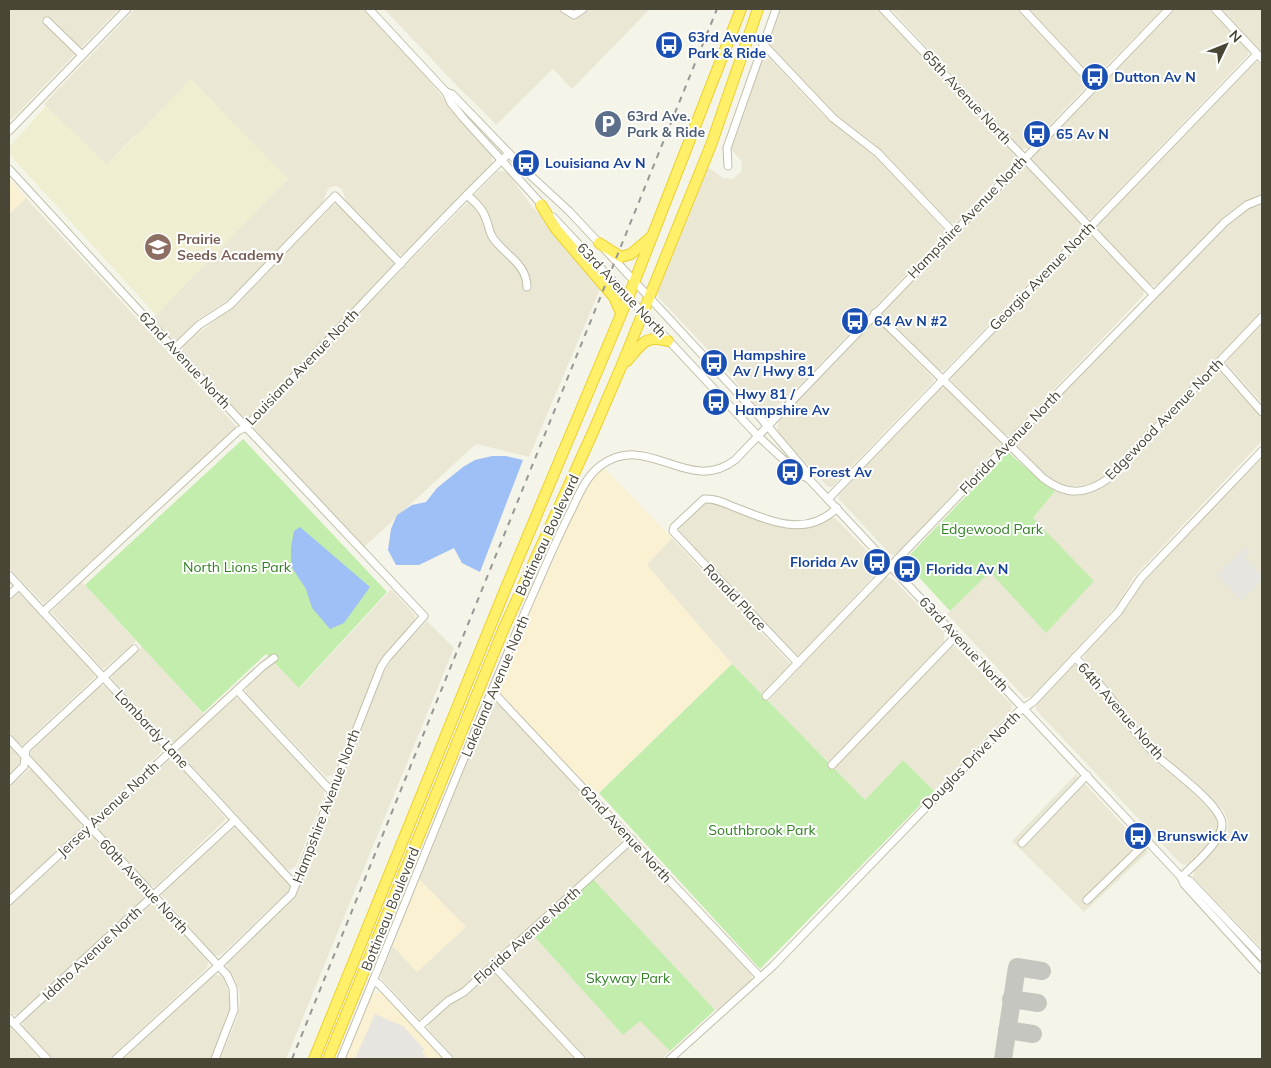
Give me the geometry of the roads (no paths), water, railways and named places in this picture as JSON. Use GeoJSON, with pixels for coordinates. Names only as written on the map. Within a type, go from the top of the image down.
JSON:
{"type":"FeatureCollection","features":[{"type":"Feature","properties":{"kind":"highway","name":"Bottineau Boulevard"},"geometry":{"type":"LineString","coordinates":[[314,1059],[505,590],[628,298],[741,9]]}},
{"type":"Feature","properties":{"kind":"highway","name":"Bottineau Boulevard"},"geometry":{"type":"LineString","coordinates":[[328,1059],[504,628],[594,432],[621,368],[711,145],[758,9]]}},
{"type":"Feature","properties":{"kind":"highway"},"geometry":{"type":"LineString","coordinates":[[541,204],[556,229],[614,297],[621,313]]}},
{"type":"Feature","properties":{"kind":"highway"},"geometry":{"type":"LineString","coordinates":[[599,243],[620,257],[631,254],[652,237]]}},
{"type":"Feature","properties":{"kind":"highway"},"geometry":{"type":"LineString","coordinates":[[621,368],[638,346],[646,340],[658,338],[668,341]]}},
{"type":"Feature","properties":{"kind":"street"},"geometry":{"type":"LineString","coordinates":[[9,131],[127,9]]}},
{"type":"Feature","properties":{"kind":"street","name":"63rd Avenue North"},"geometry":{"type":"LineString","coordinates":[[370,9],[446,92],[451,104],[668,341],[758,436],[800,475],[808,478]]}},
{"type":"Feature","properties":{"kind":"street"},"geometry":{"type":"LineString","coordinates":[[564,9],[574,14],[583,9]]}},
{"type":"Feature","properties":{"kind":"street"},"geometry":{"type":"LineString","coordinates":[[728,166],[727,148],[776,9]]}},
{"type":"Feature","properties":{"kind":"street","name":"65th Avenue North"},"geometry":{"type":"LineString","coordinates":[[884,9],[1154,294]]}},
{"type":"Feature","properties":{"kind":"street"},"geometry":{"type":"LineString","coordinates":[[1023,9],[1094,85]]}},
{"type":"Feature","properties":{"kind":"street","name":"Hampshire Avenue North"},"geometry":{"type":"LineString","coordinates":[[767,427],[875,312],[1168,9]]}},
{"type":"Feature","properties":{"kind":"street"},"geometry":{"type":"LineString","coordinates":[[1215,9],[1260,57]]}},
{"type":"Feature","properties":{"kind":"street"},"geometry":{"type":"LineString","coordinates":[[47,21],[82,55]]}},
{"type":"Feature","properties":{"kind":"street"},"geometry":{"type":"LineString","coordinates":[[763,44],[833,118],[878,153],[953,232]]}},
{"type":"Feature","properties":{"kind":"street","name":"Georgia Avenue North"},"geometry":{"type":"LineString","coordinates":[[828,499],[1090,227],[1260,57]]}},
{"type":"Feature","properties":{"kind":"street","name":"63rd Avenue North"},"geometry":{"type":"LineString","coordinates":[[446,92],[452,94],[569,211],[734,388],[805,470],[808,478],[1181,876],[1190,881],[1262,957]]}},
{"type":"Feature","properties":{"kind":"street","name":"Louisiana Avenue North"},"geometry":{"type":"LineString","coordinates":[[43,612],[238,431],[246,427],[509,153]]}},
{"type":"Feature","properties":{"kind":"street","name":"62nd Avenue North"},"geometry":{"type":"LineString","coordinates":[[9,169],[246,427],[424,616]]}},
{"type":"Feature","properties":{"kind":"street"},"geometry":{"type":"LineString","coordinates":[[468,195],[480,207],[494,239],[510,254],[527,278],[527,287]]}},
{"type":"Feature","properties":{"kind":"street"},"geometry":{"type":"LineString","coordinates":[[174,349],[199,325],[230,305],[335,196],[401,264]]}},
{"type":"Feature","properties":{"kind":"street","name":"Florida Avenue North"},"geometry":{"type":"LineString","coordinates":[[766,696],[1154,294],[1235,213],[1247,205],[1262,199]]}},
{"type":"Feature","properties":{"kind":"street"},"geometry":{"type":"LineString","coordinates":[[875,312],[1008,444]]}},
{"type":"Feature","properties":{"kind":"street","name":"Edgewood Avenue North"},"geometry":{"type":"LineString","coordinates":[[1008,444],[1052,485],[1071,491],[1091,488],[1109,478],[1262,317]]}},
{"type":"Feature","properties":{"kind":"street"},"geometry":{"type":"LineString","coordinates":[[1218,363],[1262,412]]}},
{"type":"Feature","properties":{"kind":"street","name":"Lakeland Avenue North"},"geometry":{"type":"LineString","coordinates":[[341,1059],[555,542],[584,486],[595,470],[616,457],[636,454],[656,458],[688,470],[712,471],[730,463],[767,427]]}},
{"type":"Feature","properties":{"kind":"street","name":"Douglas Drive North"},"geometry":{"type":"LineString","coordinates":[[670,1059],[773,966],[1023,707],[1033,702],[1118,612],[1140,578],[1262,451]]}},
{"type":"Feature","properties":{"kind":"street","name":"Ronald Place"},"geometry":{"type":"LineString","coordinates":[[798,664],[673,531],[674,527],[704,500],[717,500],[785,524],[797,525],[824,519],[837,508]]}},
{"type":"Feature","properties":{"kind":"street","name":"Lombardy Lane"},"geometry":{"type":"LineString","coordinates":[[9,575],[294,884]]}},
{"type":"Feature","properties":{"kind":"street"},"geometry":{"type":"LineString","coordinates":[[9,595],[19,586]]}},
{"type":"Feature","properties":{"kind":"street","name":"Hampshire Avenue North"},"geometry":{"type":"LineString","coordinates":[[116,1059],[218,966],[292,894],[294,884],[381,667],[386,658],[424,616]]}},
{"type":"Feature","properties":{"kind":"street"},"geometry":{"type":"LineString","coordinates":[[832,765],[956,636]]}},
{"type":"Feature","properties":{"kind":"street"},"geometry":{"type":"LineString","coordinates":[[9,781],[24,766],[26,749],[134,648]]}},
{"type":"Feature","properties":{"kind":"street","name":"64th Avenue North"},"geometry":{"type":"LineString","coordinates":[[1075,657],[1100,685],[1141,740],[1199,792],[1214,808],[1221,819],[1222,829],[1216,840],[1181,876]]}},
{"type":"Feature","properties":{"kind":"street","name":"Jersey Avenue North"},"geometry":{"type":"LineString","coordinates":[[9,901],[274,658]]}},
{"type":"Feature","properties":{"kind":"street"},"geometry":{"type":"LineString","coordinates":[[237,690],[331,791]]}},
{"type":"Feature","properties":{"kind":"street","name":"62nd Avenue North"},"geometry":{"type":"LineString","coordinates":[[492,691],[760,976]]}},
{"type":"Feature","properties":{"kind":"street","name":"60th Avenue North"},"geometry":{"type":"LineString","coordinates":[[9,740],[226,975],[234,988],[234,1010],[214,1059]]}},
{"type":"Feature","properties":{"kind":"street"},"geometry":{"type":"LineString","coordinates":[[1022,843],[1087,775]]}},
{"type":"Feature","properties":{"kind":"street","name":"Idaho Avenue North"},"geometry":{"type":"LineString","coordinates":[[14,1024],[235,820]]}},
{"type":"Feature","properties":{"kind":"street","name":"Florida Avenue North"},"geometry":{"type":"LineString","coordinates":[[419,1027],[448,1001],[464,992],[494,966],[632,839]]}},
{"type":"Feature","properties":{"kind":"street"},"geometry":{"type":"LineString","coordinates":[[1088,900],[1148,841]]}},
{"type":"Feature","properties":{"kind":"street","name":"63rd Avenue North"},"geometry":{"type":"LineString","coordinates":[[1181,876],[1184,884],[1262,970]]}},
{"type":"Feature","properties":{"kind":"street"},"geometry":{"type":"LineString","coordinates":[[494,966],[581,1059]]}},
{"type":"Feature","properties":{"kind":"street"},"geometry":{"type":"LineString","coordinates":[[374,981],[379,984],[449,1059]]}},
{"type":"Feature","properties":{"kind":"street"},"geometry":{"type":"LineString","coordinates":[[9,1018],[47,1059]]}},
{"type":"Feature","properties":{"kind":"water"},"geometry":{"type":"Polygon","coordinates":[[[492,456],[506,456],[523,460],[480,572],[462,563],[454,548],[419,565],[396,565],[388,550],[391,529],[397,515],[412,505],[426,502],[437,488],[463,467],[475,460],[492,456]]]}},
{"type":"Feature","properties":{"kind":"water"},"geometry":{"type":"Polygon","coordinates":[[[300,527],[370,587],[344,623],[330,629],[312,608],[306,589],[291,566],[291,547],[294,531],[300,527]]]}},
{"type":"Feature","properties":{"kind":"railway"},"geometry":{"type":"LineString","coordinates":[[292,1059],[717,9]]}},
{"type":"Feature","properties":{"kind":"place","name":"63rd Avenue Park & Ride"},"geometry":{"type":"Point","coordinates":[669,45]}},
{"type":"Feature","properties":{"kind":"place","name":"Dutton Av N"},"geometry":{"type":"Point","coordinates":[1095,77]}},
{"type":"Feature","properties":{"kind":"place","name":"63rd Ave. Park & Ride"},"geometry":{"type":"Point","coordinates":[608,124]}},
{"type":"Feature","properties":{"kind":"place","name":"65 Av N"},"geometry":{"type":"Point","coordinates":[1037,134]}},
{"type":"Feature","properties":{"kind":"place","name":"Louisiana Av N"},"geometry":{"type":"Point","coordinates":[526,163]}},
{"type":"Feature","properties":{"kind":"place","name":"Prairie Seeds Academy"},"geometry":{"type":"Point","coordinates":[158,247]}},
{"type":"Feature","properties":{"kind":"place","name":"64 Av N #2"},"geometry":{"type":"Point","coordinates":[855,321]}},
{"type":"Feature","properties":{"kind":"place","name":"Hampshire Av / Hwy 81"},"geometry":{"type":"Point","coordinates":[714,363]}},
{"type":"Feature","properties":{"kind":"place","name":"Hwy 81 / Hampshire Av"},"geometry":{"type":"Point","coordinates":[716,402]}},
{"type":"Feature","properties":{"kind":"place","name":"Forest Av"},"geometry":{"type":"Point","coordinates":[790,472]}},
{"type":"Feature","properties":{"kind":"place","name":"Florida Av"},"geometry":{"type":"Point","coordinates":[877,562]}},
{"type":"Feature","properties":{"kind":"place","name":"Florida Av N"},"geometry":{"type":"Point","coordinates":[907,569]}},
{"type":"Feature","properties":{"kind":"place","name":"Brunswick Av"},"geometry":{"type":"Point","coordinates":[1138,836]}},
{"type":"Feature","properties":{"kind":"park label","name":"Edgewood Park"},"geometry":{"type":"Point","coordinates":[992,529]}},
{"type":"Feature","properties":{"kind":"park label","name":"North Lions Park"},"geometry":{"type":"Point","coordinates":[237,567]}},
{"type":"Feature","properties":{"kind":"park label","name":"Southbrook Park"},"geometry":{"type":"Point","coordinates":[762,830]}},
{"type":"Feature","properties":{"kind":"park label","name":"Skyway Park"},"geometry":{"type":"Point","coordinates":[628,978]}}]}
